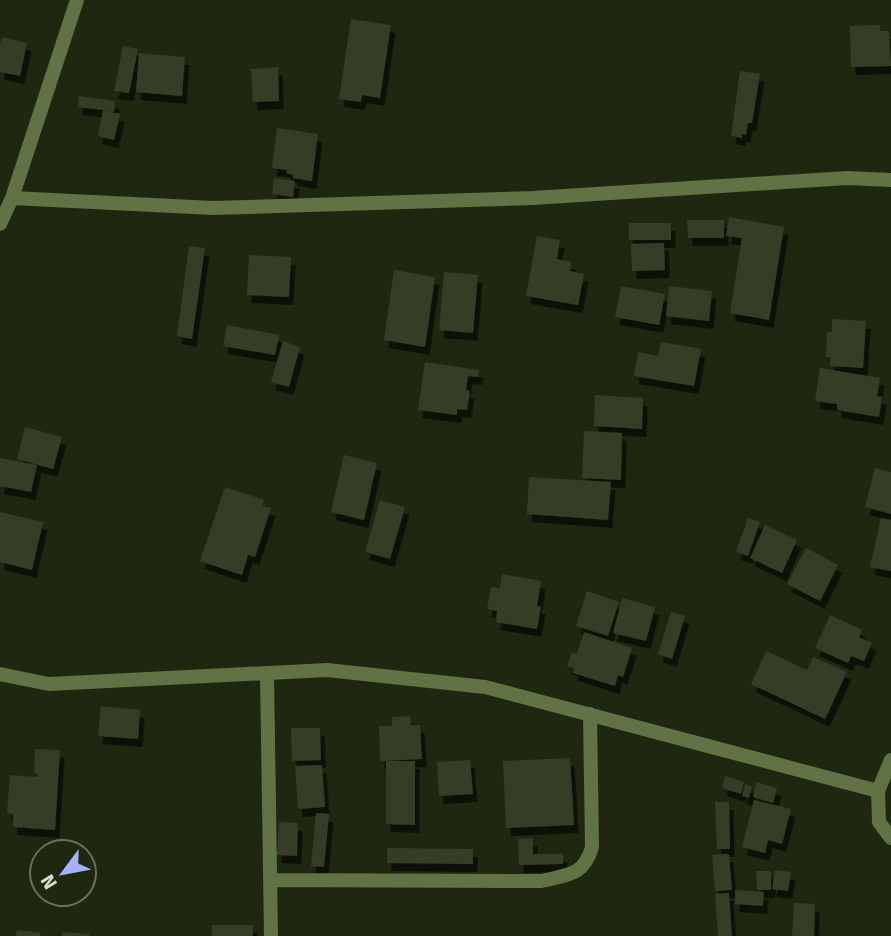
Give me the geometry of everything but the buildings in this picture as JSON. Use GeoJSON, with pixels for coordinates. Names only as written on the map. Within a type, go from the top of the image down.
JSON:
{"type":"FeatureCollection","features":[{"type":"Feature","properties":{"kind":"street"},"geometry":{"type":"LineString","coordinates":[[0,224],[12,198],[77,0]]}},
{"type":"Feature","properties":{"kind":"street"},"geometry":{"type":"LineString","coordinates":[[12,198],[213,208],[533,198],[847,178],[891,180]]}},
{"type":"Feature","properties":{"kind":"street"},"geometry":{"type":"LineString","coordinates":[[0,674],[50,684],[327,670],[485,687],[878,791]]}},
{"type":"Feature","properties":{"kind":"street"},"geometry":{"type":"LineString","coordinates":[[267,673],[271,936]]}},
{"type":"Feature","properties":{"kind":"street"},"geometry":{"type":"LineString","coordinates":[[271,880],[541,881],[573,874],[588,862],[592,847],[590,714]]}},
{"type":"Feature","properties":{"kind":"street"},"geometry":{"type":"LineString","coordinates":[[891,760],[878,791],[879,822],[891,838]]}}]}
